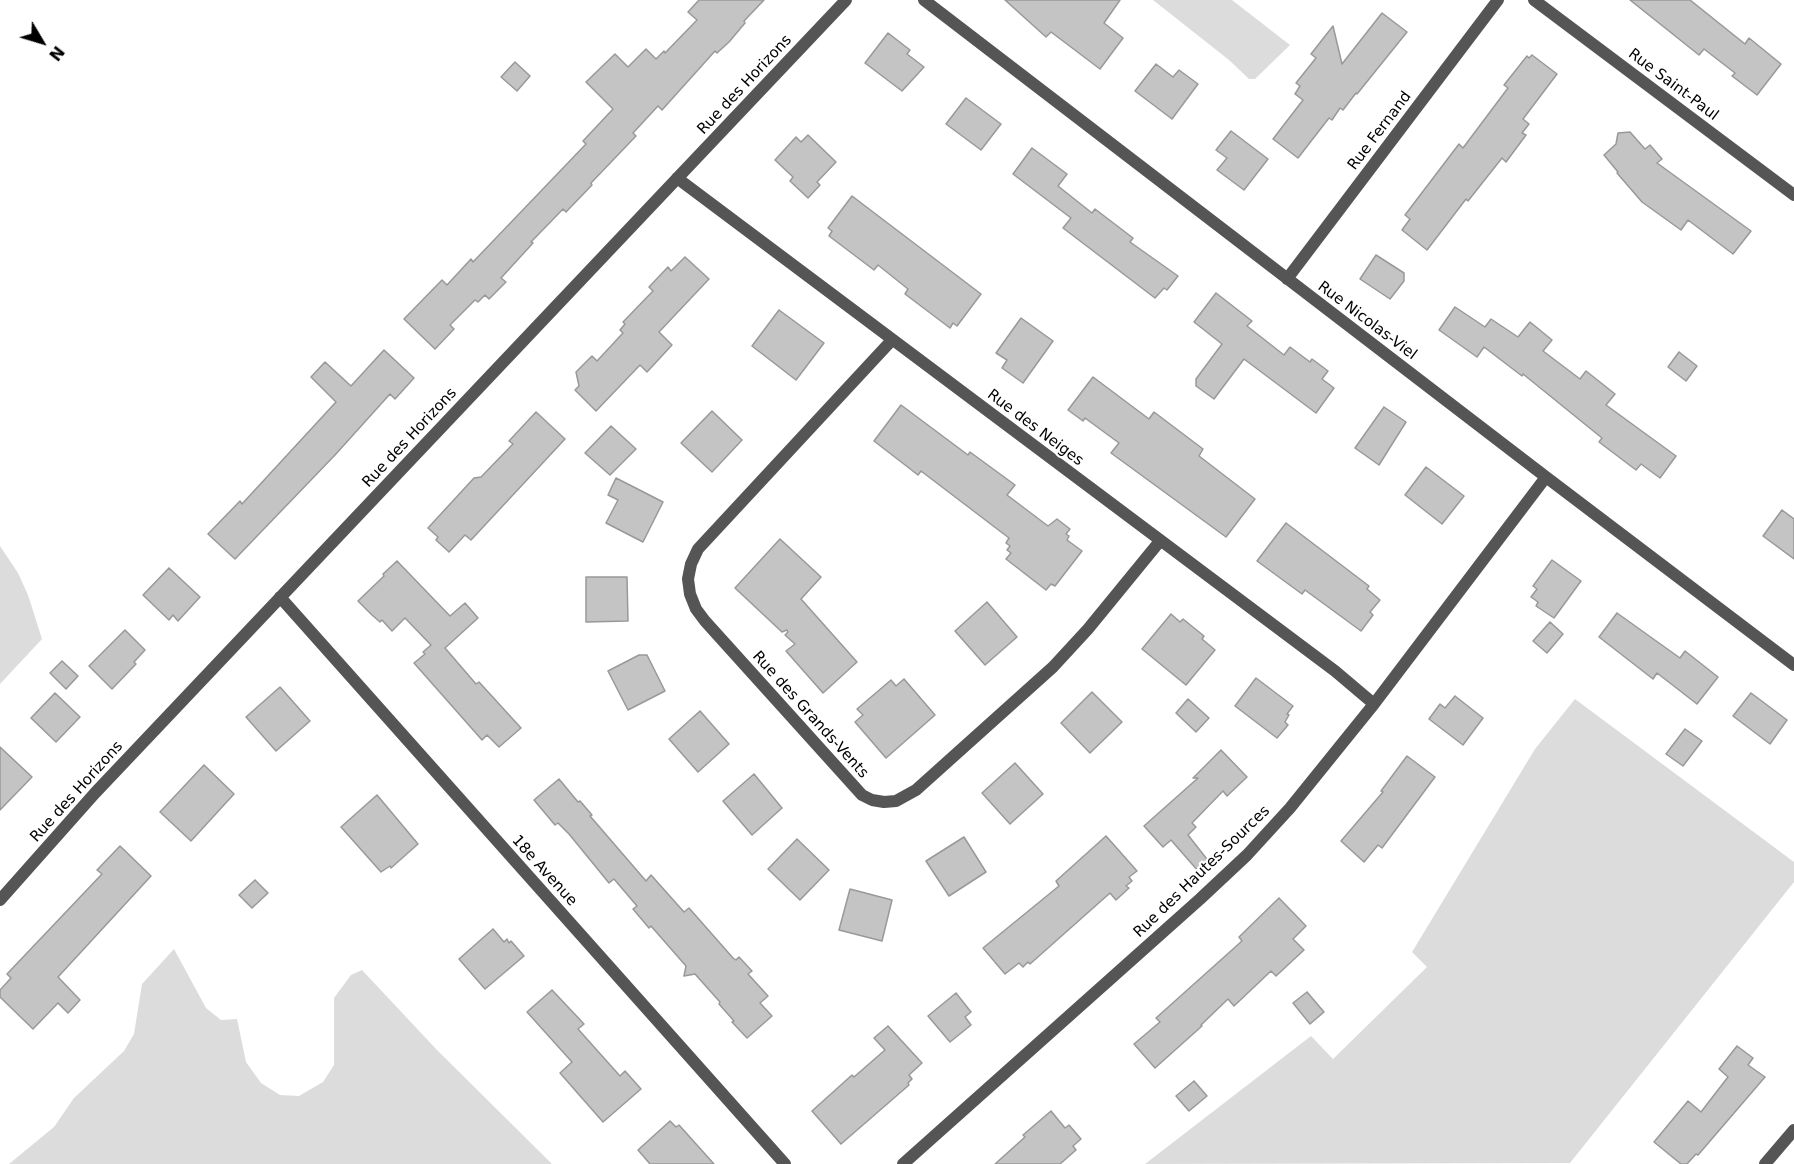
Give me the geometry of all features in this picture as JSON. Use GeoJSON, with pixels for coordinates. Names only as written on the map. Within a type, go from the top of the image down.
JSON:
{"type":"FeatureCollection","features":[{"type":"Feature","properties":{"kind":"street","name":"Rue des Horizons"},"geometry":{"type":"LineString","coordinates":[[0,900],[94,793],[846,0]]}},
{"type":"Feature","properties":{"kind":"street","name":"Rue Nicolas-Viel"},"geometry":{"type":"LineString","coordinates":[[924,0],[1794,665]]}},
{"type":"Feature","properties":{"kind":"street","name":"Rue Fernand"},"geometry":{"type":"LineString","coordinates":[[1287,279],[1497,0]]}},
{"type":"Feature","properties":{"kind":"street","name":"Rue Saint-Paul"},"geometry":{"type":"LineString","coordinates":[[1534,0],[1794,195]]}},
{"type":"Feature","properties":{"kind":"street","name":"Rue des Neiges"},"geometry":{"type":"LineString","coordinates":[[677,178],[1335,671],[1374,704]]}},
{"type":"Feature","properties":{"kind":"street","name":"Rue des Grands-Vents"},"geometry":{"type":"LineString","coordinates":[[892,340],[698,549],[691,564],[688,579],[690,594],[696,609],[705,621],[862,795],[872,800],[896,801],[916,790],[1053,667],[1088,629],[1160,541]]}},
{"type":"Feature","properties":{"kind":"street","name":"Rue des Hautes-Sources"},"geometry":{"type":"LineString","coordinates":[[903,1164],[1200,899],[1290,808],[1374,704],[1546,477]]}},
{"type":"Feature","properties":{"kind":"street","name":"18e Avenue"},"geometry":{"type":"LineString","coordinates":[[280,597],[785,1164]]}},
{"type":"Feature","properties":{"kind":"street"},"geometry":{"type":"LineString","coordinates":[[1765,1164],[1794,1130]]}},
{"type":"Feature","properties":{"kind":"shaded area"},"geometry":{"type":"Polygon","coordinates":[[[1153,0],[1232,0],[1290,45],[1255,79],[1249,79],[1229,60],[1153,0]]]}},
{"type":"Feature","properties":{"kind":"shaded area"},"geometry":{"type":"Polygon","coordinates":[[[0,546],[18,573],[28,595],[42,639],[0,684],[0,546]]]}},
{"type":"Feature","properties":{"kind":"shaded area"},"geometry":{"type":"Polygon","coordinates":[[[1575,699],[1794,862],[1794,882],[1570,1163],[1145,1164],[1311,1036],[1333,1059],[1427,967],[1412,952],[1535,749],[1575,699]]]}},
{"type":"Feature","properties":{"kind":"shaded area"},"geometry":{"type":"Polygon","coordinates":[[[174,949],[206,1008],[221,1020],[237,1019],[246,1062],[261,1083],[280,1095],[299,1096],[323,1082],[334,1065],[334,998],[351,975],[362,970],[437,1050],[552,1164],[9,1164],[54,1127],[74,1098],[124,1051],[134,1034],[142,984],[174,949]]]}},
{"type":"Feature","properties":{"kind":"building"},"geometry":{"type":"Polygon","coordinates":[[[699,0],[764,0],[744,21],[745,23],[729,42],[717,53],[715,51],[662,110],[658,106],[633,133],[636,136],[591,183],[592,185],[566,212],[563,209],[531,242],[533,243],[501,278],[506,282],[489,299],[485,295],[478,302],[475,300],[450,325],[454,329],[435,349],[404,319],[442,280],[447,285],[471,259],[473,262],[586,144],[583,141],[613,109],[586,82],[615,54],[628,67],[646,49],[656,59],[664,51],[665,53],[697,20],[688,12],[699,0]]]}},
{"type":"Feature","properties":{"kind":"building"},"geometry":{"type":"Polygon","coordinates":[[[1005,0],[1120,0],[1104,23],[1123,38],[1100,69],[1051,32],[1046,37],[1005,0]]]}},
{"type":"Feature","properties":{"kind":"building"},"geometry":{"type":"Polygon","coordinates":[[[1630,0],[1690,0],[1745,44],[1749,38],[1781,64],[1757,95],[1732,76],[1735,73],[1704,49],[1699,55],[1630,0]]]}},
{"type":"Feature","properties":{"kind":"building"},"geometry":{"type":"Polygon","coordinates":[[[1382,13],[1407,32],[1357,94],[1343,110],[1340,108],[1332,120],[1329,118],[1298,158],[1273,139],[1303,100],[1295,94],[1300,86],[1296,83],[1316,58],[1311,54],[1333,26],[1342,64],[1382,13]]]}},
{"type":"Feature","properties":{"kind":"building"},"geometry":{"type":"Polygon","coordinates":[[[888,33],[910,50],[907,54],[924,67],[902,91],[865,63],[888,33]]]}},
{"type":"Feature","properties":{"kind":"building"},"geometry":{"type":"Polygon","coordinates":[[[1532,55],[1557,74],[1523,119],[1529,124],[1522,133],[1526,135],[1506,162],[1502,158],[1468,201],[1466,199],[1427,250],[1402,230],[1410,219],[1405,215],[1459,144],[1463,148],[1508,88],[1504,85],[1527,56],[1529,58],[1532,55]]]}},
{"type":"Feature","properties":{"kind":"building"},"geometry":{"type":"Polygon","coordinates":[[[515,62],[530,76],[517,91],[501,77],[515,62]]]}},
{"type":"Feature","properties":{"kind":"building"},"geometry":{"type":"Polygon","coordinates":[[[1156,64],[1173,77],[1179,70],[1198,84],[1172,119],[1135,91],[1156,64]]]}},
{"type":"Feature","properties":{"kind":"building"},"geometry":{"type":"Polygon","coordinates":[[[966,98],[1001,124],[981,150],[946,124],[966,98]]]}},
{"type":"Feature","properties":{"kind":"building"},"geometry":{"type":"Polygon","coordinates":[[[1231,131],[1268,159],[1244,190],[1217,170],[1227,158],[1216,150],[1231,131]]]}},
{"type":"Feature","properties":{"kind":"building"},"geometry":{"type":"Polygon","coordinates":[[[1630,132],[1645,149],[1650,145],[1662,159],[1657,163],[1751,231],[1733,254],[1688,220],[1681,230],[1642,202],[1617,173],[1604,155],[1616,144],[1618,133],[1630,132]]]}},
{"type":"Feature","properties":{"kind":"building"},"geometry":{"type":"Polygon","coordinates":[[[808,135],[836,162],[817,182],[820,185],[808,198],[790,181],[793,177],[775,160],[796,137],[801,142],[808,135]]]}},
{"type":"Feature","properties":{"kind":"building"},"geometry":{"type":"Polygon","coordinates":[[[1032,148],[1067,174],[1058,186],[1092,213],[1095,209],[1133,238],[1130,242],[1178,276],[1167,290],[1164,288],[1155,298],[1063,228],[1071,218],[1013,174],[1032,148]]]}},
{"type":"Feature","properties":{"kind":"building"},"geometry":{"type":"Polygon","coordinates":[[[852,196],[981,294],[957,326],[953,323],[950,328],[905,294],[908,289],[878,265],[874,270],[829,236],[832,231],[828,228],[852,196]]]}},
{"type":"Feature","properties":{"kind":"building"},"geometry":{"type":"Polygon","coordinates":[[[1376,255],[1404,273],[1404,281],[1390,299],[1360,279],[1376,255]]]}},
{"type":"Feature","properties":{"kind":"building"},"geometry":{"type":"Polygon","coordinates":[[[685,257],[709,279],[659,332],[672,345],[647,372],[640,365],[596,411],[575,390],[579,386],[576,372],[592,356],[597,361],[623,333],[620,330],[625,324],[623,322],[653,291],[649,287],[668,267],[671,271],[685,257]]]}},
{"type":"Feature","properties":{"kind":"building"},"geometry":{"type":"Polygon","coordinates":[[[1216,293],[1252,321],[1247,326],[1284,355],[1290,347],[1310,362],[1312,359],[1328,371],[1322,379],[1334,388],[1316,413],[1244,359],[1214,399],[1196,386],[1196,379],[1222,344],[1194,322],[1216,293]]]}},
{"type":"Feature","properties":{"kind":"building"},"geometry":{"type":"Polygon","coordinates":[[[1455,307],[1485,327],[1491,319],[1518,337],[1530,322],[1552,340],[1543,351],[1580,379],[1586,371],[1615,394],[1606,405],[1676,456],[1660,478],[1641,464],[1636,470],[1599,442],[1602,438],[1523,374],[1522,376],[1484,347],[1477,357],[1439,330],[1455,307]]]}},
{"type":"Feature","properties":{"kind":"building"},"geometry":{"type":"Polygon","coordinates":[[[779,310],[824,343],[796,380],[752,346],[779,310]]]}},
{"type":"Feature","properties":{"kind":"building"},"geometry":{"type":"Polygon","coordinates":[[[1021,318],[1053,341],[1023,383],[1002,368],[1007,360],[996,353],[1021,318]]]}},
{"type":"Feature","properties":{"kind":"building"},"geometry":{"type":"Polygon","coordinates":[[[384,350],[414,378],[395,399],[390,394],[235,559],[208,534],[240,501],[242,504],[336,402],[311,377],[325,362],[351,386],[384,350]]]}},
{"type":"Feature","properties":{"kind":"building"},"geometry":{"type":"Polygon","coordinates":[[[1679,352],[1697,366],[1686,381],[1668,367],[1679,352]]]}},
{"type":"Feature","properties":{"kind":"building"},"geometry":{"type":"Polygon","coordinates":[[[1093,377],[1149,419],[1154,412],[1203,449],[1199,456],[1255,499],[1226,537],[1111,453],[1119,443],[1085,418],[1083,421],[1068,410],[1093,377]]]}},
{"type":"Feature","properties":{"kind":"building"},"geometry":{"type":"Polygon","coordinates":[[[901,405],[968,455],[970,452],[1015,485],[1007,495],[1048,526],[1057,519],[1070,529],[1066,534],[1069,536],[1067,540],[1082,551],[1055,586],[1051,584],[1046,590],[1006,559],[1011,553],[1007,550],[1010,546],[1006,543],[1009,538],[921,471],[918,475],[874,441],[901,405]]]}},
{"type":"Feature","properties":{"kind":"building"},"geometry":{"type":"Polygon","coordinates":[[[1384,407],[1406,422],[1379,465],[1355,448],[1384,407]]]}},
{"type":"Feature","properties":{"kind":"building"},"geometry":{"type":"Polygon","coordinates":[[[712,411],[742,440],[712,472],[681,443],[712,411]]]}},
{"type":"Feature","properties":{"kind":"building"},"geometry":{"type":"Polygon","coordinates":[[[536,412],[565,439],[471,540],[465,535],[449,552],[436,540],[438,537],[428,528],[474,478],[481,477],[513,444],[509,441],[536,412]]]}},
{"type":"Feature","properties":{"kind":"building"},"geometry":{"type":"Polygon","coordinates":[[[611,426],[636,449],[610,475],[585,453],[611,426]]]}},
{"type":"Feature","properties":{"kind":"building"},"geometry":{"type":"Polygon","coordinates":[[[1426,467],[1464,496],[1442,524],[1405,495],[1426,467]]]}},
{"type":"Feature","properties":{"kind":"building"},"geometry":{"type":"Polygon","coordinates":[[[616,478],[663,502],[643,542],[606,523],[618,500],[608,495],[616,478]]]}},
{"type":"Feature","properties":{"kind":"building"},"geometry":{"type":"Polygon","coordinates":[[[1782,510],[1794,519],[1794,559],[1763,536],[1782,510]]]}},
{"type":"Feature","properties":{"kind":"building"},"geometry":{"type":"Polygon","coordinates":[[[1286,523],[1369,586],[1367,589],[1380,600],[1370,612],[1373,615],[1361,631],[1305,590],[1302,594],[1257,561],[1286,523]]]}},
{"type":"Feature","properties":{"kind":"building"},"geometry":{"type":"Polygon","coordinates":[[[780,539],[821,577],[801,599],[857,662],[823,693],[786,651],[795,644],[785,635],[787,630],[782,632],[735,588],[780,539]]]}},
{"type":"Feature","properties":{"kind":"building"},"geometry":{"type":"Polygon","coordinates":[[[1552,560],[1581,581],[1554,618],[1536,606],[1538,602],[1531,597],[1537,589],[1533,586],[1552,560]]]}},
{"type":"Feature","properties":{"kind":"building"},"geometry":{"type":"Polygon","coordinates":[[[397,561],[450,616],[465,603],[478,618],[445,648],[476,684],[479,682],[521,728],[499,747],[487,735],[482,740],[414,663],[425,654],[423,652],[431,645],[405,618],[392,631],[358,601],[397,561]]]}},
{"type":"Feature","properties":{"kind":"building"},"geometry":{"type":"Polygon","coordinates":[[[169,568],[200,597],[178,621],[173,615],[169,620],[143,595],[169,568]]]}},
{"type":"Feature","properties":{"kind":"building"},"geometry":{"type":"Polygon","coordinates":[[[586,577],[627,577],[628,621],[586,622],[586,577]]]}},
{"type":"Feature","properties":{"kind":"building"},"geometry":{"type":"Polygon","coordinates":[[[987,602],[1017,637],[985,665],[955,631],[987,602]]]}},
{"type":"Feature","properties":{"kind":"building"},"geometry":{"type":"Polygon","coordinates":[[[1617,613],[1680,658],[1685,651],[1718,677],[1697,704],[1657,673],[1653,679],[1599,637],[1617,613]]]}},
{"type":"Feature","properties":{"kind":"building"},"geometry":{"type":"Polygon","coordinates":[[[1171,614],[1180,622],[1183,619],[1204,636],[1202,639],[1215,650],[1186,685],[1142,649],[1171,614]]]}},
{"type":"Feature","properties":{"kind":"building"},"geometry":{"type":"Polygon","coordinates":[[[1550,622],[1563,634],[1547,653],[1533,641],[1550,622]]]}},
{"type":"Feature","properties":{"kind":"building"},"geometry":{"type":"Polygon","coordinates":[[[125,630],[145,650],[134,662],[136,664],[112,689],[89,666],[125,630]]]}},
{"type":"Feature","properties":{"kind":"building"},"geometry":{"type":"Polygon","coordinates":[[[639,655],[647,655],[665,691],[628,710],[608,671],[639,655]]]}},
{"type":"Feature","properties":{"kind":"building"},"geometry":{"type":"Polygon","coordinates":[[[62,661],[78,676],[66,689],[50,673],[62,661]]]}},
{"type":"Feature","properties":{"kind":"building"},"geometry":{"type":"Polygon","coordinates":[[[1256,678],[1293,706],[1287,714],[1289,715],[1285,722],[1288,725],[1277,738],[1235,706],[1256,678]]]}},
{"type":"Feature","properties":{"kind":"building"},"geometry":{"type":"Polygon","coordinates":[[[904,679],[935,715],[886,758],[855,722],[863,715],[857,709],[891,680],[896,686],[904,679]]]}},
{"type":"Feature","properties":{"kind":"building"},"geometry":{"type":"Polygon","coordinates":[[[280,687],[310,721],[276,751],[246,717],[280,687]]]}},
{"type":"Feature","properties":{"kind":"building"},"geometry":{"type":"Polygon","coordinates":[[[1092,692],[1122,722],[1090,753],[1061,723],[1092,692]]]}},
{"type":"Feature","properties":{"kind":"building"},"geometry":{"type":"Polygon","coordinates":[[[55,693],[80,717],[56,742],[31,718],[55,693]]]}},
{"type":"Feature","properties":{"kind":"building"},"geometry":{"type":"Polygon","coordinates":[[[1751,693],[1787,720],[1770,744],[1733,716],[1751,693]]]}},
{"type":"Feature","properties":{"kind":"building"},"geometry":{"type":"Polygon","coordinates":[[[1455,696],[1483,718],[1463,745],[1429,719],[1440,704],[1445,708],[1455,696]]]}},
{"type":"Feature","properties":{"kind":"building"},"geometry":{"type":"Polygon","coordinates":[[[1188,699],[1209,718],[1196,732],[1176,713],[1188,699]]]}},
{"type":"Feature","properties":{"kind":"building"},"geometry":{"type":"Polygon","coordinates":[[[700,711],[729,744],[698,772],[669,739],[700,711]]]}},
{"type":"Feature","properties":{"kind":"building"},"geometry":{"type":"Polygon","coordinates":[[[1685,729],[1702,741],[1683,766],[1666,754],[1685,729]]]}},
{"type":"Feature","properties":{"kind":"building"},"geometry":{"type":"Polygon","coordinates":[[[0,747],[32,777],[0,810],[0,747]]]}},
{"type":"Feature","properties":{"kind":"building"},"geometry":{"type":"Polygon","coordinates":[[[1221,750],[1247,777],[1227,796],[1223,791],[1192,823],[1196,827],[1188,835],[1210,863],[1199,872],[1171,840],[1163,847],[1144,826],[1198,778],[1193,778],[1221,750]]]}},
{"type":"Feature","properties":{"kind":"building"},"geometry":{"type":"Polygon","coordinates":[[[1407,756],[1435,777],[1382,848],[1378,845],[1364,862],[1341,841],[1383,792],[1381,791],[1407,756]]]}},
{"type":"Feature","properties":{"kind":"building"},"geometry":{"type":"Polygon","coordinates":[[[1015,763],[1043,794],[1010,824],[982,793],[1015,763]]]}},
{"type":"Feature","properties":{"kind":"building"},"geometry":{"type":"Polygon","coordinates":[[[204,765],[234,794],[191,841],[160,812],[204,765]]]}},
{"type":"Feature","properties":{"kind":"building"},"geometry":{"type":"Polygon","coordinates":[[[754,774],[782,808],[752,835],[723,801],[754,774]]]}},
{"type":"Feature","properties":{"kind":"building"},"geometry":{"type":"Polygon","coordinates":[[[559,779],[646,881],[651,875],[684,912],[689,908],[733,958],[736,960],[739,957],[752,971],[748,974],[768,996],[760,1003],[772,1016],[747,1038],[695,974],[684,976],[686,966],[633,909],[637,906],[614,879],[609,883],[569,834],[558,823],[555,825],[534,800],[559,779]]]}},
{"type":"Feature","properties":{"kind":"building"},"geometry":{"type":"Polygon","coordinates":[[[377,795],[418,844],[391,868],[390,866],[381,872],[341,827],[377,795]]]}},
{"type":"Feature","properties":{"kind":"building"},"geometry":{"type":"Polygon","coordinates":[[[1106,836],[1137,871],[1129,877],[1132,881],[1126,886],[1129,888],[1116,900],[1110,893],[1030,964],[1028,962],[1023,967],[1019,963],[1005,974],[983,948],[1059,886],[1056,881],[1106,836]]]}},
{"type":"Feature","properties":{"kind":"building"},"geometry":{"type":"Polygon","coordinates":[[[964,837],[986,872],[949,896],[926,861],[964,837]]]}},
{"type":"Feature","properties":{"kind":"building"},"geometry":{"type":"Polygon","coordinates":[[[797,839],[829,870],[800,900],[768,869],[797,839]]]}},
{"type":"Feature","properties":{"kind":"building"},"geometry":{"type":"Polygon","coordinates":[[[120,846],[151,876],[58,977],[80,1000],[68,1013],[58,1003],[33,1029],[0,997],[0,990],[11,978],[7,974],[102,874],[97,870],[120,846]]]}},
{"type":"Feature","properties":{"kind":"building"},"geometry":{"type":"Polygon","coordinates":[[[255,880],[268,893],[252,908],[239,895],[255,880]]]}},
{"type":"Feature","properties":{"kind":"building"},"geometry":{"type":"Polygon","coordinates":[[[850,889],[892,900],[882,941],[839,930],[850,889]]]}},
{"type":"Feature","properties":{"kind":"building"},"geometry":{"type":"Polygon","coordinates":[[[1279,898],[1306,926],[1293,939],[1304,950],[1276,976],[1271,971],[1234,1006],[1228,999],[1155,1068],[1134,1044],[1160,1022],[1156,1018],[1242,941],[1239,937],[1279,898]]]}},
{"type":"Feature","properties":{"kind":"building"},"geometry":{"type":"Polygon","coordinates":[[[493,929],[504,942],[507,939],[509,943],[511,941],[524,956],[485,989],[459,959],[493,929]]]}},
{"type":"Feature","properties":{"kind":"building"},"geometry":{"type":"Polygon","coordinates":[[[552,990],[584,1024],[578,1029],[620,1076],[625,1071],[641,1089],[603,1122],[560,1073],[572,1062],[527,1012],[552,990]]]}},
{"type":"Feature","properties":{"kind":"building"},"geometry":{"type":"Polygon","coordinates":[[[1307,992],[1324,1012],[1310,1024],[1293,1003],[1307,992]]]}},
{"type":"Feature","properties":{"kind":"building"},"geometry":{"type":"Polygon","coordinates":[[[956,993],[971,1012],[965,1017],[971,1025],[950,1042],[928,1016],[956,993]]]}},
{"type":"Feature","properties":{"kind":"building"},"geometry":{"type":"Polygon","coordinates":[[[888,1026],[922,1063],[909,1075],[912,1079],[909,1085],[841,1144],[812,1111],[852,1075],[854,1077],[885,1050],[874,1038],[888,1026]]]}},
{"type":"Feature","properties":{"kind":"building"},"geometry":{"type":"Polygon","coordinates":[[[1737,1046],[1753,1058],[1748,1065],[1765,1077],[1698,1155],[1696,1154],[1687,1164],[1681,1164],[1654,1142],[1688,1101],[1701,1112],[1728,1077],[1719,1069],[1737,1046]]]}},
{"type":"Feature","properties":{"kind":"building"},"geometry":{"type":"Polygon","coordinates":[[[1194,1081],[1207,1096],[1189,1111],[1176,1096],[1194,1081]]]}},
{"type":"Feature","properties":{"kind":"building"},"geometry":{"type":"Polygon","coordinates":[[[1051,1111],[1065,1128],[1069,1125],[1081,1139],[1073,1146],[1076,1150],[1060,1164],[995,1164],[1025,1137],[1023,1135],[1051,1111]]]}},
{"type":"Feature","properties":{"kind":"building"},"geometry":{"type":"Polygon","coordinates":[[[670,1121],[676,1127],[679,1125],[714,1164],[650,1164],[638,1150],[670,1121]]]}}]}
